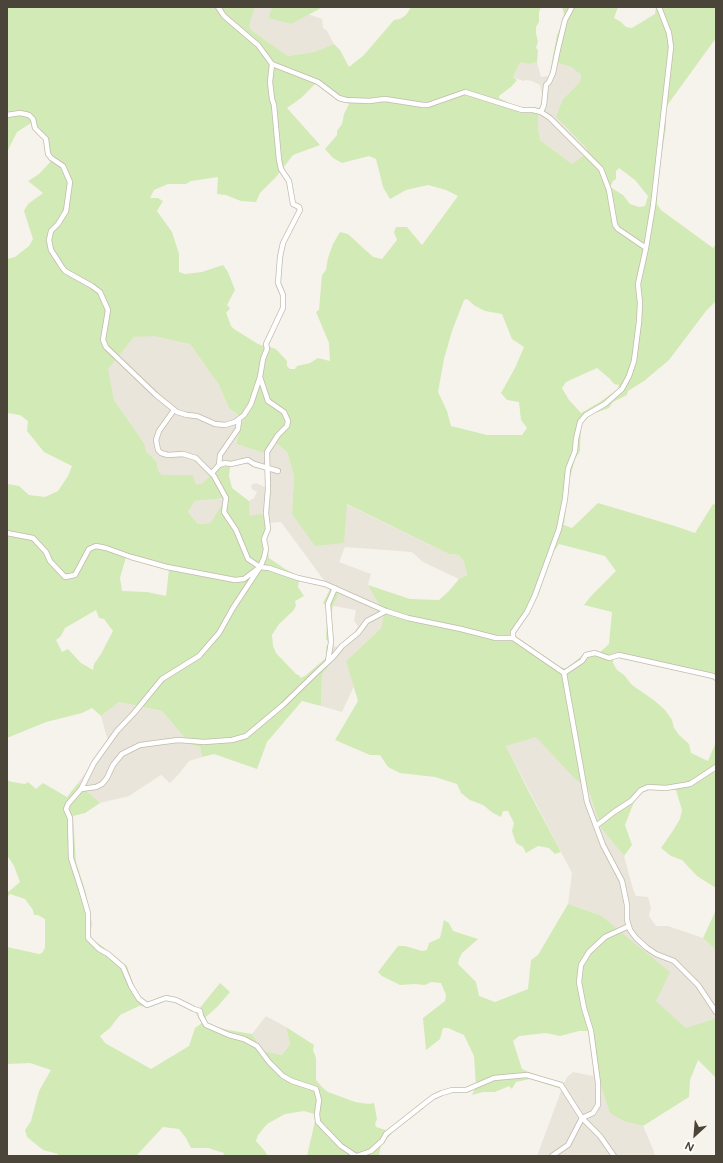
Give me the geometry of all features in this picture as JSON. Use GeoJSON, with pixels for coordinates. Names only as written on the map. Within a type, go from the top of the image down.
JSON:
{"type":"FeatureCollection","features":[{"type":"Feature","properties":{"kind":"street"},"geometry":{"type":"LineString","coordinates":[[218,7],[224,16],[258,44],[272,64],[318,82],[339,98],[346,100],[369,101],[385,99],[428,105],[465,92],[522,110],[534,110],[541,112],[550,118],[601,169],[609,190],[615,225],[618,230],[646,248]]}},
{"type":"Feature","properties":{"kind":"street"},"geometry":{"type":"LineString","coordinates":[[541,112],[544,105],[546,85],[553,73],[566,20],[572,7]]}},
{"type":"Feature","properties":{"kind":"street"},"geometry":{"type":"LineString","coordinates":[[512,638],[513,632],[527,612],[535,595],[559,529],[565,499],[568,469],[575,451],[580,422],[586,415],[605,404],[622,389],[634,362],[640,303],[638,284],[646,248],[652,206],[671,47],[669,33],[659,7]]}},
{"type":"Feature","properties":{"kind":"street"},"geometry":{"type":"LineString","coordinates":[[7,115],[24,113],[33,119],[35,128],[46,139],[48,154],[51,158],[63,166],[70,182],[66,211],[58,224],[51,231],[49,240],[53,255],[66,271],[100,292],[108,310],[103,340],[106,347],[156,395],[177,412],[196,416],[215,424],[225,425],[239,420],[248,410],[260,377],[267,350],[266,344],[283,308],[283,295],[278,283],[278,275],[283,243],[300,210],[293,204],[288,181],[278,160],[274,105],[270,82],[272,64]]}},
{"type":"Feature","properties":{"kind":"street"},"geometry":{"type":"LineString","coordinates":[[260,377],[268,401],[284,412],[288,420],[287,426],[278,435],[267,452],[268,489],[266,513],[268,529],[264,540],[266,549],[260,568],[233,608],[225,625],[199,656],[162,679],[114,735],[94,763],[81,789],[68,804],[66,809],[70,818],[72,863],[88,913],[88,938],[99,949],[108,954],[123,967],[131,986],[143,1003],[147,1005],[166,998],[171,998],[200,1011],[206,1025],[229,1035],[244,1039],[257,1046],[269,1062],[283,1076],[292,1081],[316,1089],[319,1100],[317,1114],[318,1122],[341,1146],[356,1156],[371,1151],[382,1141],[386,1134],[433,1097],[452,1090],[466,1090],[494,1078],[532,1076],[561,1085],[582,1118],[600,1136],[614,1156]]}},
{"type":"Feature","properties":{"kind":"street"},"geometry":{"type":"LineString","coordinates":[[174,410],[159,431],[156,440],[158,450],[161,453],[193,456],[212,473],[226,498],[224,512],[236,530],[248,559],[260,568],[274,569],[298,578],[321,583],[386,611],[408,618],[496,638],[512,638],[564,673],[587,802],[603,845],[622,881],[627,905],[627,920],[629,926],[636,938],[647,948],[656,954],[674,961],[698,985],[716,1012]]}},
{"type":"Feature","properties":{"kind":"street"},"geometry":{"type":"LineString","coordinates":[[212,473],[219,464],[220,455],[238,429],[239,420]]}},
{"type":"Feature","properties":{"kind":"street"},"geometry":{"type":"LineString","coordinates":[[219,464],[231,464],[248,460],[254,464],[278,471]]}},
{"type":"Feature","properties":{"kind":"street"},"geometry":{"type":"LineString","coordinates":[[7,533],[34,538],[46,552],[50,561],[65,577],[75,575],[89,549],[96,546],[167,567],[235,580],[244,579],[260,568]]}},
{"type":"Feature","properties":{"kind":"street"},"geometry":{"type":"LineString","coordinates":[[328,661],[330,642],[328,604],[335,588]]}},
{"type":"Feature","properties":{"kind":"street"},"geometry":{"type":"LineString","coordinates":[[81,789],[96,787],[102,784],[107,778],[113,765],[122,754],[140,745],[178,740],[204,742],[232,740],[246,736],[283,705],[342,646],[358,633],[367,621],[386,611]]}},
{"type":"Feature","properties":{"kind":"street"},"geometry":{"type":"LineString","coordinates":[[564,673],[582,661],[586,655],[596,653],[609,658],[618,654],[713,676],[716,678]]}},
{"type":"Feature","properties":{"kind":"street"},"geometry":{"type":"LineString","coordinates":[[596,826],[631,801],[641,790],[648,787],[666,788],[690,784],[716,767]]}},
{"type":"Feature","properties":{"kind":"street"},"geometry":{"type":"LineString","coordinates":[[552,1156],[568,1145],[582,1118],[593,1113],[598,1105],[598,1083],[591,1031],[584,1008],[579,982],[581,966],[589,952],[605,937],[629,926]]}},
{"type":"Feature","properties":{"kind":"shaded area"},"geometry":{"type":"Polygon","coordinates":[[[255,7],[272,7],[268,18],[291,24],[308,14],[322,19],[323,28],[327,31],[334,44],[314,52],[288,56],[251,30],[249,26],[255,7]]]}},
{"type":"Feature","properties":{"kind":"shaded area"},"geometry":{"type":"Polygon","coordinates":[[[520,61],[529,64],[537,62],[541,77],[549,76],[552,61],[571,67],[581,75],[580,82],[563,99],[562,122],[587,149],[583,156],[572,164],[540,140],[538,109],[541,105],[542,94],[540,85],[532,81],[523,81],[513,77],[520,61]]]}},
{"type":"Feature","properties":{"kind":"shaded area"},"geometry":{"type":"Polygon","coordinates":[[[154,335],[190,344],[219,385],[229,408],[243,419],[236,444],[264,453],[276,443],[287,452],[294,476],[292,514],[346,504],[449,554],[459,555],[464,562],[467,575],[459,579],[423,562],[412,552],[345,547],[339,562],[371,574],[368,585],[384,614],[381,628],[346,661],[354,686],[342,712],[321,706],[322,675],[331,663],[333,646],[338,647],[352,636],[358,626],[354,621],[356,610],[333,606],[339,594],[326,583],[281,522],[269,523],[250,516],[249,501],[254,498],[257,492],[252,489],[251,485],[256,483],[265,487],[266,470],[255,468],[245,463],[230,467],[222,466],[227,497],[210,523],[198,524],[188,512],[195,501],[223,498],[219,488],[203,483],[196,486],[193,475],[162,475],[158,470],[157,462],[146,451],[144,443],[114,400],[107,369],[134,337],[154,335]]]}},
{"type":"Feature","properties":{"kind":"shaded area"},"geometry":{"type":"Polygon","coordinates":[[[119,702],[162,711],[191,745],[200,747],[202,757],[189,761],[170,783],[161,775],[129,796],[100,803],[78,783],[108,741],[101,716],[119,702]]]}},
{"type":"Feature","properties":{"kind":"shaded area"},"geometry":{"type":"Polygon","coordinates":[[[536,736],[574,778],[588,789],[601,828],[624,856],[636,896],[648,897],[651,907],[649,916],[656,926],[668,926],[703,938],[716,950],[716,1018],[686,1028],[655,1001],[600,915],[568,904],[572,873],[506,746],[536,736]]]}},
{"type":"Feature","properties":{"kind":"shaded area"},"geometry":{"type":"Polygon","coordinates":[[[266,1016],[286,1027],[290,1044],[282,1055],[263,1051],[252,1034],[266,1016]]]}},
{"type":"Feature","properties":{"kind":"shaded area"},"geometry":{"type":"Polygon","coordinates":[[[573,1072],[598,1077],[626,1122],[643,1126],[655,1156],[537,1156],[564,1083],[567,1077],[573,1072]]]}},
{"type":"Feature","properties":{"kind":"green space"},"geometry":{"type":"Polygon","coordinates":[[[7,7],[255,7],[249,26],[251,30],[288,56],[314,52],[334,44],[340,50],[349,67],[364,55],[394,20],[400,19],[406,15],[411,7],[541,7],[539,12],[539,22],[536,27],[538,42],[536,47],[538,51],[537,62],[529,64],[520,62],[513,77],[517,80],[499,96],[499,98],[517,107],[538,109],[540,140],[572,164],[583,156],[587,149],[556,117],[563,99],[580,82],[581,75],[571,67],[552,61],[557,35],[562,24],[564,14],[562,7],[618,7],[614,18],[626,27],[632,28],[655,14],[656,7],[716,7],[716,38],[666,107],[666,127],[658,177],[657,204],[661,210],[713,248],[716,244],[716,301],[706,311],[669,360],[644,381],[628,391],[627,395],[613,402],[609,408],[590,415],[581,424],[580,451],[575,459],[569,481],[564,525],[572,528],[598,503],[695,533],[713,504],[716,505],[716,681],[711,677],[619,656],[613,659],[613,663],[617,670],[624,675],[632,685],[665,710],[672,720],[674,728],[689,744],[691,753],[708,761],[716,742],[716,888],[697,876],[682,860],[671,856],[661,848],[680,819],[682,810],[676,790],[649,790],[641,793],[634,802],[625,825],[632,845],[624,856],[601,828],[588,789],[574,778],[536,737],[506,746],[561,852],[555,854],[549,848],[538,846],[526,853],[523,847],[516,843],[512,831],[514,823],[508,811],[503,811],[501,817],[483,805],[470,800],[461,793],[457,784],[435,777],[400,773],[388,767],[380,755],[370,755],[335,740],[358,701],[346,661],[381,628],[384,614],[368,585],[410,599],[439,600],[459,579],[467,575],[464,562],[459,555],[449,554],[347,504],[344,543],[315,546],[292,514],[294,476],[287,452],[276,443],[264,453],[236,444],[243,419],[229,408],[219,385],[190,344],[154,336],[134,337],[108,369],[114,400],[144,443],[146,451],[157,462],[158,470],[162,475],[193,475],[196,485],[203,483],[211,475],[223,498],[195,501],[188,512],[198,524],[210,523],[227,497],[215,473],[222,466],[230,467],[229,476],[232,488],[249,501],[250,516],[261,514],[269,523],[266,540],[269,558],[285,569],[300,576],[331,585],[339,594],[333,606],[331,615],[333,646],[331,663],[322,675],[321,706],[302,701],[267,742],[257,769],[214,754],[202,757],[200,747],[191,745],[162,711],[119,702],[101,716],[92,708],[82,713],[46,722],[7,738],[7,484],[19,486],[29,495],[45,497],[58,491],[68,476],[72,466],[44,452],[27,431],[28,421],[20,415],[7,413],[7,259],[15,257],[29,246],[33,239],[24,211],[28,204],[43,193],[28,181],[39,174],[52,160],[48,155],[44,140],[35,132],[31,123],[17,132],[7,152],[7,7]],[[316,83],[301,98],[287,108],[320,145],[293,155],[276,177],[260,193],[256,202],[241,201],[226,195],[217,194],[218,177],[191,181],[186,184],[168,184],[154,190],[150,198],[158,198],[163,201],[157,211],[172,232],[179,254],[179,272],[185,274],[202,272],[223,265],[228,272],[235,290],[227,305],[230,308],[226,312],[231,326],[258,344],[264,346],[269,345],[270,347],[276,349],[287,361],[287,366],[290,369],[295,369],[297,366],[310,363],[318,358],[330,361],[329,343],[316,312],[319,310],[322,275],[326,270],[333,244],[340,232],[348,234],[373,257],[382,259],[397,240],[394,232],[396,227],[407,227],[422,245],[458,196],[446,190],[428,185],[406,190],[390,199],[383,187],[376,159],[369,156],[342,163],[333,158],[325,149],[337,135],[337,131],[342,124],[344,114],[349,104],[337,99],[316,83]],[[619,168],[616,171],[616,179],[610,187],[623,195],[630,204],[639,207],[645,206],[648,196],[635,180],[619,168]],[[467,299],[464,300],[452,331],[444,359],[438,392],[447,411],[451,426],[487,435],[522,435],[527,428],[521,420],[519,402],[507,400],[501,393],[515,368],[524,347],[512,339],[502,314],[485,311],[475,306],[467,299]],[[597,368],[566,382],[562,388],[569,400],[581,413],[618,389],[619,385],[614,384],[597,368]],[[559,544],[552,554],[539,593],[528,615],[519,625],[515,636],[533,648],[542,658],[566,669],[584,654],[591,651],[599,653],[609,644],[612,612],[584,605],[616,571],[605,556],[559,544]],[[126,557],[120,578],[122,591],[147,592],[166,596],[169,569],[126,557]],[[299,580],[298,587],[304,596],[295,601],[296,606],[293,611],[279,624],[272,635],[273,646],[276,653],[296,674],[300,676],[300,678],[305,676],[327,657],[326,647],[329,643],[326,639],[326,606],[323,603],[330,589],[325,586],[299,580]],[[96,610],[65,628],[61,636],[56,640],[62,652],[68,649],[81,663],[93,670],[94,664],[113,631],[104,619],[99,618],[96,610]]]}},
{"type":"Feature","properties":{"kind":"green space"},"geometry":{"type":"Polygon","coordinates":[[[272,7],[323,7],[291,24],[268,18],[272,7]]]}},
{"type":"Feature","properties":{"kind":"green space"},"geometry":{"type":"Polygon","coordinates":[[[7,780],[25,784],[28,782],[36,789],[43,783],[67,797],[78,783],[100,803],[85,813],[73,816],[76,862],[86,893],[92,924],[90,934],[93,940],[127,966],[136,992],[144,1000],[151,1003],[158,998],[168,995],[199,1009],[220,983],[230,992],[206,1017],[206,1022],[228,1030],[252,1034],[263,1051],[282,1055],[290,1044],[286,1027],[314,1045],[313,1050],[316,1058],[316,1080],[323,1088],[328,1092],[355,1102],[369,1104],[374,1103],[377,1119],[375,1124],[376,1127],[389,1131],[419,1106],[424,1108],[393,1132],[381,1145],[379,1156],[307,1156],[315,1121],[314,1114],[304,1111],[285,1114],[267,1124],[258,1135],[256,1141],[268,1156],[223,1156],[224,1153],[208,1148],[191,1148],[179,1129],[163,1127],[136,1156],[58,1156],[58,1154],[43,1150],[27,1137],[25,1130],[31,1121],[39,1091],[51,1070],[30,1063],[7,1064],[7,947],[39,954],[42,953],[45,948],[45,919],[38,915],[34,915],[33,910],[25,899],[10,894],[7,897],[7,893],[20,882],[14,866],[7,855],[7,780]],[[170,999],[151,1007],[139,1006],[120,1015],[110,1028],[100,1036],[105,1043],[151,1069],[189,1046],[195,1028],[202,1023],[195,1012],[170,999]]]}},
{"type":"Feature","properties":{"kind":"green space"},"geometry":{"type":"Polygon","coordinates":[[[568,904],[600,915],[670,972],[656,1001],[686,1028],[716,1018],[716,1078],[698,1060],[690,1080],[689,1097],[643,1126],[626,1122],[610,1113],[598,1077],[593,1075],[589,1031],[579,1031],[560,1036],[546,1033],[519,1036],[513,1041],[522,1069],[539,1076],[564,1083],[562,1089],[530,1079],[516,1082],[512,1089],[509,1086],[495,1092],[483,1092],[472,1095],[476,1086],[474,1056],[464,1035],[448,1028],[443,1028],[440,1039],[426,1050],[423,1018],[445,1001],[446,995],[441,983],[431,982],[425,985],[400,985],[382,976],[378,972],[398,946],[405,946],[422,951],[427,950],[429,943],[440,938],[444,920],[449,923],[453,931],[478,939],[462,953],[458,964],[476,982],[479,996],[495,1002],[528,989],[531,960],[538,955],[568,904]]]}},
{"type":"Feature","properties":{"kind":"green space"},"geometry":{"type":"Polygon","coordinates":[[[716,910],[716,950],[703,938],[716,910]]]}}]}
